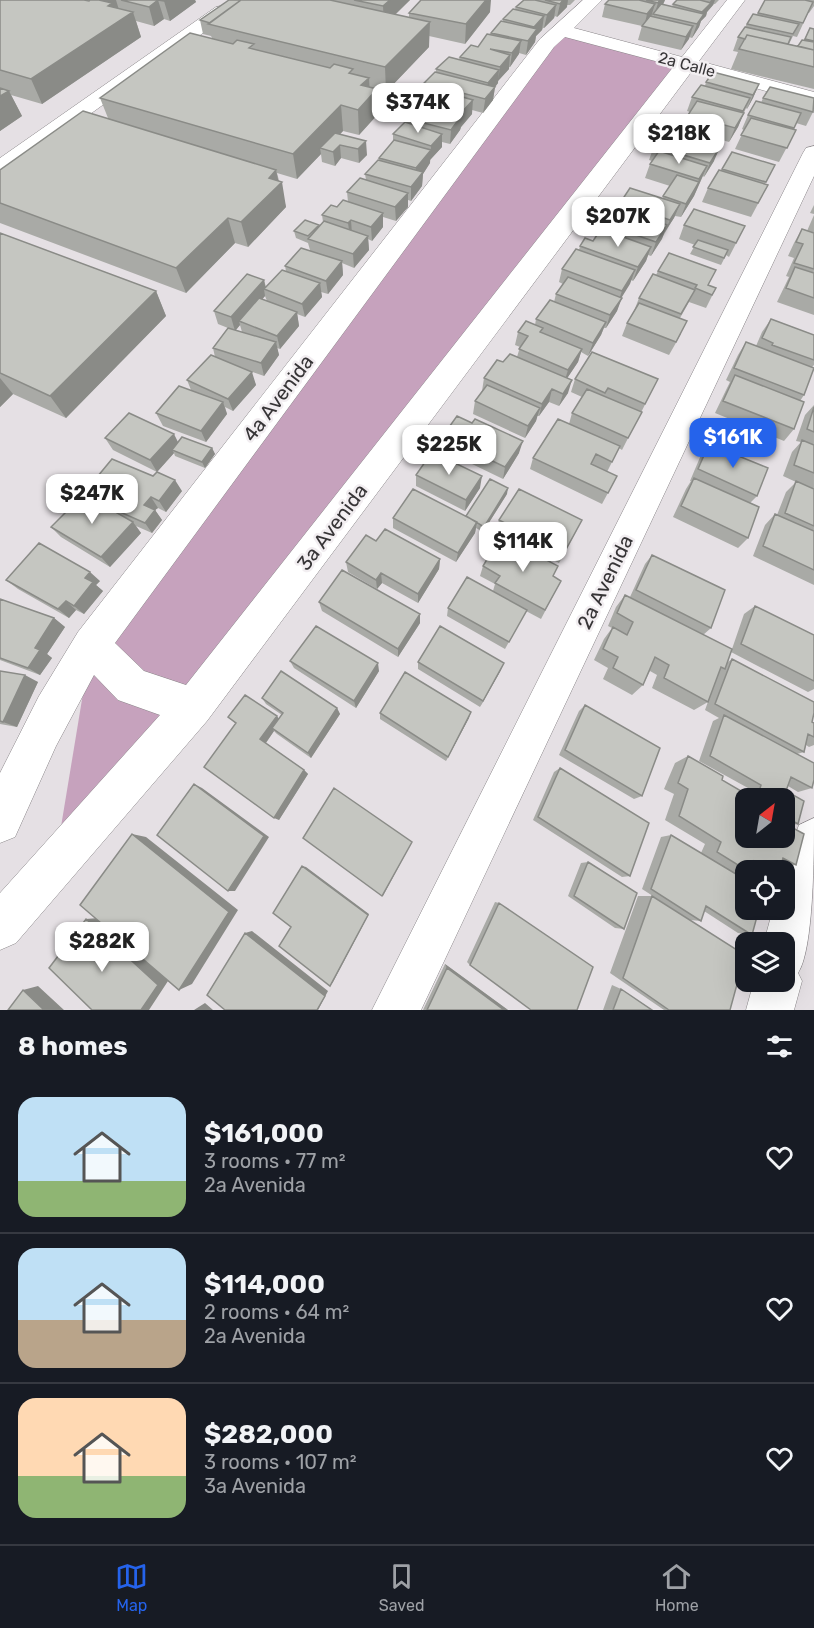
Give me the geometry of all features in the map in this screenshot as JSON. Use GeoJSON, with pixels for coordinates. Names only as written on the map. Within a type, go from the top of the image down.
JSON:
{"type":"FeatureCollection","features":[{"type":"Feature","properties":{"kind":"street","name":"4a Avenida"},"geometry":{"type":"LineString","coordinates":[[0,822],[33,744],[60,693],[91,645],[547,43],[593,0]]}},
{"type":"Feature","properties":{"kind":"street","name":"3a Avenida"},"geometry":{"type":"LineString","coordinates":[[0,927],[193,707],[736,0]]}},
{"type":"Feature","properties":{"kind":"street"},"geometry":{"type":"LineString","coordinates":[[0,168],[222,11]]}},
{"type":"Feature","properties":{"kind":"street","name":"2a Calle"},"geometry":{"type":"LineString","coordinates":[[561,30],[814,98]]}},
{"type":"Feature","properties":{"kind":"street","name":"2a Avenida"},"geometry":{"type":"LineString","coordinates":[[396,1010],[814,153]]}},
{"type":"Feature","properties":{"kind":"street"},"geometry":{"type":"LineString","coordinates":[[91,645],[132,686],[193,707]]}},
{"type":"Feature","properties":{"kind":"street"},"geometry":{"type":"LineString","coordinates":[[790,932],[814,840]]}},
{"type":"Feature","properties":{"kind":"street"},"geometry":{"type":"LineString","coordinates":[[770,1010],[775,992]]}},
{"type":"Feature","properties":{"kind":"shaded area"},"geometry":{"type":"Polygon","coordinates":[[[561,30],[686,64],[54,869],[91,645],[561,30]]]}},
{"type":"Feature","properties":{"kind":"building"},"geometry":{"type":"Polygon","coordinates":[[[0,0],[99,0],[112,3],[108,6],[133,12],[31,79],[0,70],[0,0]]]}},
{"type":"Feature","properties":{"kind":"building"},"geometry":{"type":"Polygon","coordinates":[[[121,0],[158,0],[149,7],[121,0]]]}},
{"type":"Feature","properties":{"kind":"building"},"geometry":{"type":"Polygon","coordinates":[[[229,0],[241,0],[210,23],[200,20],[229,0]]]}},
{"type":"Feature","properties":{"kind":"building"},"geometry":{"type":"Polygon","coordinates":[[[241,0],[330,0],[430,22],[385,67],[208,24],[241,0]]]}},
{"type":"Feature","properties":{"kind":"building"},"geometry":{"type":"Polygon","coordinates":[[[354,0],[390,0],[383,6],[354,0]]]}},
{"type":"Feature","properties":{"kind":"building"},"geometry":{"type":"Polygon","coordinates":[[[421,0],[486,0],[466,24],[409,13],[421,0]]]}},
{"type":"Feature","properties":{"kind":"building"},"geometry":{"type":"Polygon","coordinates":[[[524,0],[556,5],[547,15],[516,7],[524,0]]]}},
{"type":"Feature","properties":{"kind":"building"},"geometry":{"type":"Polygon","coordinates":[[[545,0],[563,0],[560,4],[545,0]]]}},
{"type":"Feature","properties":{"kind":"building"},"geometry":{"type":"Polygon","coordinates":[[[609,0],[639,0],[655,4],[647,14],[605,4],[609,0]]]}},
{"type":"Feature","properties":{"kind":"building"},"geometry":{"type":"Polygon","coordinates":[[[677,0],[700,0],[711,3],[702,12],[673,4],[677,0]]]}},
{"type":"Feature","properties":{"kind":"building"},"geometry":{"type":"Polygon","coordinates":[[[765,0],[813,2],[803,23],[758,13],[765,0]]]}},
{"type":"Feature","properties":{"kind":"building"},"geometry":{"type":"Polygon","coordinates":[[[661,4],[704,14],[697,24],[653,14],[661,4]]]}},
{"type":"Feature","properties":{"kind":"building"},"geometry":{"type":"Polygon","coordinates":[[[513,9],[544,16],[534,27],[503,19],[513,9]]]}},
{"type":"Feature","properties":{"kind":"building"},"geometry":{"type":"Polygon","coordinates":[[[753,14],[799,24],[793,34],[747,24],[753,14]]]}},
{"type":"Feature","properties":{"kind":"building"},"geometry":{"type":"Polygon","coordinates":[[[650,16],[693,26],[686,37],[642,26],[650,16]]]}},
{"type":"Feature","properties":{"kind":"building"},"geometry":{"type":"Polygon","coordinates":[[[501,21],[537,29],[528,41],[491,33],[501,21]]]}},
{"type":"Feature","properties":{"kind":"building"},"geometry":{"type":"Polygon","coordinates":[[[745,27],[791,37],[788,44],[747,35],[745,39],[738,37],[745,27]]]}},
{"type":"Feature","properties":{"kind":"building"},"geometry":{"type":"Polygon","coordinates":[[[810,28],[814,29],[814,41],[805,39],[810,28]]]}},
{"type":"Feature","properties":{"kind":"building"},"geometry":{"type":"Polygon","coordinates":[[[190,33],[233,44],[237,40],[254,44],[249,48],[330,68],[334,64],[353,69],[349,73],[369,78],[361,85],[377,89],[358,110],[341,105],[293,154],[100,98],[190,33]]]}},
{"type":"Feature","properties":{"kind":"building"},"geometry":{"type":"Polygon","coordinates":[[[487,34],[521,41],[512,53],[490,49],[510,55],[500,67],[460,57],[471,45],[478,47],[487,34]]]}},
{"type":"Feature","properties":{"kind":"building"},"geometry":{"type":"Polygon","coordinates":[[[747,35],[814,50],[814,67],[739,49],[747,35]]]}},
{"type":"Feature","properties":{"kind":"building"},"geometry":{"type":"Polygon","coordinates":[[[802,40],[814,42],[814,50],[798,46],[802,40]]]}},
{"type":"Feature","properties":{"kind":"building"},"geometry":{"type":"Polygon","coordinates":[[[449,57],[499,70],[488,83],[436,69],[449,57]]]}},
{"type":"Feature","properties":{"kind":"building"},"geometry":{"type":"Polygon","coordinates":[[[435,72],[495,87],[485,99],[424,83],[435,72]]]}},
{"type":"Feature","properties":{"kind":"building"},"geometry":{"type":"Polygon","coordinates":[[[713,72],[759,84],[753,95],[706,82],[713,72]]]}},
{"type":"Feature","properties":{"kind":"building"},"geometry":{"type":"Polygon","coordinates":[[[701,85],[750,98],[743,111],[692,97],[701,85]]]}},
{"type":"Feature","properties":{"kind":"building"},"geometry":{"type":"Polygon","coordinates":[[[423,86],[473,100],[460,114],[409,100],[423,86]]]}},
{"type":"Feature","properties":{"kind":"building"},"geometry":{"type":"Polygon","coordinates":[[[770,87],[814,98],[813,112],[763,98],[770,87]]]}},
{"type":"Feature","properties":{"kind":"building"},"geometry":{"type":"Polygon","coordinates":[[[0,88],[9,91],[0,96],[0,88]]]}},
{"type":"Feature","properties":{"kind":"building"},"geometry":{"type":"Polygon","coordinates":[[[697,101],[744,113],[735,128],[688,115],[697,101]]]}},
{"type":"Feature","properties":{"kind":"building"},"geometry":{"type":"Polygon","coordinates":[[[756,101],[801,113],[794,128],[748,115],[756,101]]]}},
{"type":"Feature","properties":{"kind":"building"},"geometry":{"type":"Polygon","coordinates":[[[415,105],[461,116],[451,130],[404,118],[415,105]]]}},
{"type":"Feature","properties":{"kind":"building"},"geometry":{"type":"Polygon","coordinates":[[[83,111],[276,170],[269,178],[282,182],[241,222],[228,218],[176,268],[0,203],[0,170],[83,111]]]}},
{"type":"Feature","properties":{"kind":"building"},"geometry":{"type":"Polygon","coordinates":[[[751,118],[796,130],[787,148],[741,135],[751,118]]]}},
{"type":"Feature","properties":{"kind":"building"},"geometry":{"type":"Polygon","coordinates":[[[405,122],[442,134],[431,146],[393,134],[405,122]]]}},
{"type":"Feature","properties":{"kind":"building"},"geometry":{"type":"Polygon","coordinates":[[[665,131],[720,147],[710,163],[654,146],[665,131]]]}},
{"type":"Feature","properties":{"kind":"building"},"geometry":{"type":"Polygon","coordinates":[[[335,133],[366,141],[358,149],[340,145],[333,152],[320,148],[335,133]]]}},
{"type":"Feature","properties":{"kind":"building"},"geometry":{"type":"Polygon","coordinates":[[[394,140],[431,150],[416,168],[379,158],[394,140]]]}},
{"type":"Feature","properties":{"kind":"building"},"geometry":{"type":"Polygon","coordinates":[[[659,151],[707,166],[699,179],[650,164],[659,151]]]}},
{"type":"Feature","properties":{"kind":"building"},"geometry":{"type":"Polygon","coordinates":[[[732,152],[775,165],[766,182],[722,169],[732,152]]]}},
{"type":"Feature","properties":{"kind":"building"},"geometry":{"type":"Polygon","coordinates":[[[378,160],[423,172],[411,187],[365,174],[378,160]]]}},
{"type":"Feature","properties":{"kind":"building"},"geometry":{"type":"Polygon","coordinates":[[[719,170],[768,185],[758,203],[708,188],[719,170]]]}},
{"type":"Feature","properties":{"kind":"building"},"geometry":{"type":"Polygon","coordinates":[[[677,175],[699,182],[686,204],[663,196],[677,175]]]}},
{"type":"Feature","properties":{"kind":"building"},"geometry":{"type":"Polygon","coordinates":[[[360,178],[408,193],[395,207],[347,192],[360,178]]]}},
{"type":"Feature","properties":{"kind":"building"},"geometry":{"type":"Polygon","coordinates":[[[630,188],[680,204],[670,220],[620,203],[630,188]]]}},
{"type":"Feature","properties":{"kind":"building"},"geometry":{"type":"Polygon","coordinates":[[[343,200],[383,213],[371,227],[351,220],[348,223],[322,215],[331,205],[337,207],[343,200]]]}},
{"type":"Feature","properties":{"kind":"building"},"geometry":{"type":"Polygon","coordinates":[[[616,208],[667,225],[656,242],[604,224],[616,208]]]}},
{"type":"Feature","properties":{"kind":"building"},"geometry":{"type":"Polygon","coordinates":[[[694,209],[745,226],[736,243],[684,225],[694,209]]]}},
{"type":"Feature","properties":{"kind":"building"},"geometry":{"type":"Polygon","coordinates":[[[305,220],[319,225],[308,236],[294,231],[305,220]]]}},
{"type":"Feature","properties":{"kind":"building"},"geometry":{"type":"Polygon","coordinates":[[[324,221],[368,236],[353,254],[308,239],[324,221]]]}},
{"type":"Feature","properties":{"kind":"building"},"geometry":{"type":"Polygon","coordinates":[[[601,229],[651,247],[638,267],[580,246],[585,238],[593,241],[601,229]]]}},
{"type":"Feature","properties":{"kind":"building"},"geometry":{"type":"Polygon","coordinates":[[[802,229],[814,233],[814,269],[794,263],[803,244],[796,242],[802,229]]]}},
{"type":"Feature","properties":{"kind":"building"},"geometry":{"type":"Polygon","coordinates":[[[0,233],[156,291],[50,396],[0,373],[0,233]]]}},
{"type":"Feature","properties":{"kind":"building"},"geometry":{"type":"Polygon","coordinates":[[[698,240],[728,250],[724,258],[693,247],[698,240]]]}},
{"type":"Feature","properties":{"kind":"building"},"geometry":{"type":"Polygon","coordinates":[[[301,248],[342,261],[326,281],[285,266],[301,248]]]}},
{"type":"Feature","properties":{"kind":"building"},"geometry":{"type":"Polygon","coordinates":[[[576,249],[635,270],[622,291],[562,269],[576,249]]]}},
{"type":"Feature","properties":{"kind":"building"},"geometry":{"type":"Polygon","coordinates":[[[669,253],[716,270],[708,285],[716,288],[712,295],[695,288],[697,285],[658,271],[669,253]]]}},
{"type":"Feature","properties":{"kind":"building"},"geometry":{"type":"Polygon","coordinates":[[[795,267],[814,273],[814,298],[786,288],[795,267]]]}},
{"type":"Feature","properties":{"kind":"building"},"geometry":{"type":"Polygon","coordinates":[[[282,270],[320,283],[302,304],[264,289],[282,270]]]}},
{"type":"Feature","properties":{"kind":"building"},"geometry":{"type":"Polygon","coordinates":[[[247,274],[264,280],[231,317],[214,311],[247,274]]]}},
{"type":"Feature","properties":{"kind":"building"},"geometry":{"type":"Polygon","coordinates":[[[653,274],[695,290],[681,314],[639,298],[653,274]]]}},
{"type":"Feature","properties":{"kind":"building"},"geometry":{"type":"Polygon","coordinates":[[[568,277],[622,298],[610,315],[556,294],[568,277]]]}},
{"type":"Feature","properties":{"kind":"building"},"geometry":{"type":"Polygon","coordinates":[[[259,298],[297,312],[277,336],[239,321],[259,298]]]}},
{"type":"Feature","properties":{"kind":"building"},"geometry":{"type":"Polygon","coordinates":[[[550,300],[606,322],[593,343],[536,319],[550,300]]]}},
{"type":"Feature","properties":{"kind":"building"},"geometry":{"type":"Polygon","coordinates":[[[639,303],[687,321],[676,342],[627,323],[639,303]]]}},
{"type":"Feature","properties":{"kind":"building"},"geometry":{"type":"Polygon","coordinates":[[[771,319],[814,335],[814,360],[772,345],[773,343],[762,338],[771,319]]]}},
{"type":"Feature","properties":{"kind":"building"},"geometry":{"type":"Polygon","coordinates":[[[526,321],[543,328],[540,332],[582,349],[568,370],[519,349],[528,336],[518,332],[526,321]]]}},
{"type":"Feature","properties":{"kind":"building"},"geometry":{"type":"Polygon","coordinates":[[[228,328],[276,342],[261,363],[213,348],[228,328]]]}},
{"type":"Feature","properties":{"kind":"building"},"geometry":{"type":"Polygon","coordinates":[[[746,342],[814,368],[804,395],[734,368],[746,342]]]}},
{"type":"Feature","properties":{"kind":"building"},"geometry":{"type":"Polygon","coordinates":[[[592,352],[658,379],[645,404],[608,388],[605,393],[575,379],[592,352]]]}},
{"type":"Feature","properties":{"kind":"building"},"geometry":{"type":"Polygon","coordinates":[[[510,354],[572,380],[563,394],[552,389],[542,404],[484,378],[497,360],[503,362],[510,354]]]}},
{"type":"Feature","properties":{"kind":"building"},"geometry":{"type":"Polygon","coordinates":[[[211,355],[252,372],[228,399],[187,380],[211,355]]]}},
{"type":"Feature","properties":{"kind":"building"},"geometry":{"type":"Polygon","coordinates":[[[735,375],[804,402],[794,429],[723,401],[735,375]]]}},
{"type":"Feature","properties":{"kind":"building"},"geometry":{"type":"Polygon","coordinates":[[[487,385],[540,408],[528,426],[475,401],[487,385]]]}},
{"type":"Feature","properties":{"kind":"building"},"geometry":{"type":"Polygon","coordinates":[[[179,386],[223,402],[201,431],[156,413],[179,386]]]}},
{"type":"Feature","properties":{"kind":"building"},"geometry":{"type":"Polygon","coordinates":[[[587,389],[642,412],[628,438],[572,413],[587,389]]]}},
{"type":"Feature","properties":{"kind":"building"},"geometry":{"type":"Polygon","coordinates":[[[814,407],[814,432],[807,429],[814,407]]]}},
{"type":"Feature","properties":{"kind":"building"},"geometry":{"type":"Polygon","coordinates":[[[129,413],[174,434],[150,460],[105,438],[129,413]]]}},
{"type":"Feature","properties":{"kind":"building"},"geometry":{"type":"Polygon","coordinates":[[[457,416],[472,423],[475,419],[523,441],[505,467],[442,437],[457,416]]]}},
{"type":"Feature","properties":{"kind":"building"},"geometry":{"type":"Polygon","coordinates":[[[558,419],[620,446],[612,462],[596,454],[591,464],[617,476],[608,493],[533,458],[558,419]]]}},
{"type":"Feature","properties":{"kind":"building"},"geometry":{"type":"Polygon","coordinates":[[[182,437],[212,448],[202,462],[172,450],[182,437]]]}},
{"type":"Feature","properties":{"kind":"building"},"geometry":{"type":"Polygon","coordinates":[[[802,440],[814,445],[814,473],[794,465],[802,440]]]}},
{"type":"Feature","properties":{"kind":"building"},"geometry":{"type":"Polygon","coordinates":[[[709,444],[768,468],[757,496],[698,469],[709,444]]]}},
{"type":"Feature","properties":{"kind":"building"},"geometry":{"type":"Polygon","coordinates":[[[432,452],[482,476],[466,500],[416,475],[432,452]]]}},
{"type":"Feature","properties":{"kind":"building"},"geometry":{"type":"Polygon","coordinates":[[[112,459],[153,476],[157,472],[175,480],[159,501],[151,497],[144,505],[155,510],[145,523],[111,508],[117,500],[88,488],[112,459]]]}},
{"type":"Feature","properties":{"kind":"building"},"geometry":{"type":"Polygon","coordinates":[[[694,478],[759,507],[748,538],[681,506],[694,478]]]}},
{"type":"Feature","properties":{"kind":"building"},"geometry":{"type":"Polygon","coordinates":[[[490,479],[508,488],[484,527],[466,516],[490,479]]]}},
{"type":"Feature","properties":{"kind":"building"},"geometry":{"type":"Polygon","coordinates":[[[796,481],[814,489],[814,526],[785,513],[796,481]]]}},
{"type":"Feature","properties":{"kind":"building"},"geometry":{"type":"Polygon","coordinates":[[[413,489],[477,522],[458,553],[393,518],[413,489]]]}},
{"type":"Feature","properties":{"kind":"building"},"geometry":{"type":"Polygon","coordinates":[[[519,489],[582,520],[564,553],[499,520],[519,489]]]}},
{"type":"Feature","properties":{"kind":"building"},"geometry":{"type":"Polygon","coordinates":[[[84,494],[133,522],[101,557],[51,527],[84,494]]]}},
{"type":"Feature","properties":{"kind":"building"},"geometry":{"type":"Polygon","coordinates":[[[775,514],[814,531],[814,570],[763,546],[775,514]]]}},
{"type":"Feature","properties":{"kind":"building"},"geometry":{"type":"Polygon","coordinates":[[[385,529],[440,559],[418,594],[381,573],[376,580],[346,562],[366,535],[376,541],[385,529]]]}},
{"type":"Feature","properties":{"kind":"building"},"geometry":{"type":"Polygon","coordinates":[[[501,536],[558,566],[553,576],[561,581],[545,610],[495,583],[500,576],[483,566],[501,536]]]}},
{"type":"Feature","properties":{"kind":"building"},"geometry":{"type":"Polygon","coordinates":[[[39,543],[90,572],[85,578],[93,582],[74,606],[66,601],[58,609],[6,580],[39,543]]]}},
{"type":"Feature","properties":{"kind":"building"},"geometry":{"type":"Polygon","coordinates":[[[652,555],[725,590],[711,628],[636,590],[652,555]]]}},
{"type":"Feature","properties":{"kind":"building"},"geometry":{"type":"Polygon","coordinates":[[[342,570],[420,614],[398,649],[319,602],[342,570]]]}},
{"type":"Feature","properties":{"kind":"building"},"geometry":{"type":"Polygon","coordinates":[[[467,577],[527,610],[509,642],[448,608],[467,577]]]}},
{"type":"Feature","properties":{"kind":"building"},"geometry":{"type":"Polygon","coordinates":[[[625,595],[732,649],[725,669],[721,667],[708,702],[664,678],[669,665],[655,657],[643,685],[613,668],[618,657],[603,649],[613,627],[627,635],[633,622],[617,613],[625,595]]]}},
{"type":"Feature","properties":{"kind":"building"},"geometry":{"type":"Polygon","coordinates":[[[0,599],[54,618],[35,648],[40,650],[28,668],[0,658],[0,599]]]}},
{"type":"Feature","properties":{"kind":"building"},"geometry":{"type":"Polygon","coordinates":[[[755,606],[814,635],[814,681],[741,644],[755,606]]]}},
{"type":"Feature","properties":{"kind":"building"},"geometry":{"type":"Polygon","coordinates":[[[316,626],[378,663],[354,701],[290,661],[316,626]]]}},
{"type":"Feature","properties":{"kind":"building"},"geometry":{"type":"Polygon","coordinates":[[[440,626],[504,663],[483,701],[418,662],[440,626]]]}},
{"type":"Feature","properties":{"kind":"building"},"geometry":{"type":"Polygon","coordinates":[[[732,659],[814,702],[812,722],[814,723],[814,737],[808,734],[804,752],[715,704],[732,659]]]}},
{"type":"Feature","properties":{"kind":"building"},"geometry":{"type":"Polygon","coordinates":[[[0,671],[25,675],[3,722],[0,721],[0,671]]]}},
{"type":"Feature","properties":{"kind":"building"},"geometry":{"type":"Polygon","coordinates":[[[281,671],[337,708],[308,753],[272,728],[283,713],[262,698],[281,671]]]}},
{"type":"Feature","properties":{"kind":"building"},"geometry":{"type":"Polygon","coordinates":[[[405,672],[471,712],[448,757],[380,713],[405,672]]]}},
{"type":"Feature","properties":{"kind":"building"},"geometry":{"type":"Polygon","coordinates":[[[245,695],[277,716],[260,739],[304,770],[274,818],[204,767],[236,723],[228,717],[245,695]]]}},
{"type":"Feature","properties":{"kind":"building"},"geometry":{"type":"Polygon","coordinates":[[[585,705],[660,748],[642,796],[565,750],[585,705]]]}},
{"type":"Feature","properties":{"kind":"building"},"geometry":{"type":"Polygon","coordinates":[[[724,715],[814,763],[812,788],[791,777],[787,788],[760,788],[761,785],[710,756],[724,715]]]}},
{"type":"Feature","properties":{"kind":"building"},"geometry":{"type":"Polygon","coordinates":[[[688,756],[723,776],[722,780],[736,788],[735,848],[795,848],[795,829],[804,834],[796,865],[795,860],[783,858],[782,860],[735,860],[735,863],[717,852],[721,842],[679,816],[688,789],[678,783],[688,756]]]}},
{"type":"Feature","properties":{"kind":"building"},"geometry":{"type":"Polygon","coordinates":[[[560,768],[649,823],[630,876],[538,817],[560,768]]]}},
{"type":"Feature","properties":{"kind":"building"},"geometry":{"type":"Polygon","coordinates":[[[194,784],[264,836],[228,891],[157,835],[194,784]]]}},
{"type":"Feature","properties":{"kind":"building"},"geometry":{"type":"Polygon","coordinates":[[[334,788],[412,842],[382,896],[303,838],[334,788]]]}},
{"type":"Feature","properties":{"kind":"building"},"geometry":{"type":"Polygon","coordinates":[[[795,796],[804,801],[798,824],[795,822],[795,796]]]}},
{"type":"Feature","properties":{"kind":"building"},"geometry":{"type":"Polygon","coordinates":[[[132,834],[229,912],[179,990],[80,905],[132,834]]]}},
{"type":"Feature","properties":{"kind":"building"},"geometry":{"type":"Polygon","coordinates":[[[671,835],[735,873],[735,920],[756,920],[753,932],[747,932],[706,906],[701,921],[651,889],[671,835]]]}},
{"type":"Feature","properties":{"kind":"building"},"geometry":{"type":"Polygon","coordinates":[[[588,862],[637,893],[624,929],[574,896],[588,862]]]}},
{"type":"Feature","properties":{"kind":"building"},"geometry":{"type":"Polygon","coordinates":[[[302,866],[368,915],[330,986],[279,946],[291,927],[273,913],[302,866]]]}},
{"type":"Feature","properties":{"kind":"building"},"geometry":{"type":"Polygon","coordinates":[[[652,896],[735,949],[735,992],[730,1010],[669,1010],[623,978],[652,896]]]}},
{"type":"Feature","properties":{"kind":"building"},"geometry":{"type":"Polygon","coordinates":[[[499,903],[593,967],[577,1010],[531,1010],[470,965],[499,903]]]}},
{"type":"Feature","properties":{"kind":"building"},"geometry":{"type":"Polygon","coordinates":[[[86,919],[158,985],[141,1010],[92,1010],[49,968],[86,919]]]}},
{"type":"Feature","properties":{"kind":"building"},"geometry":{"type":"Polygon","coordinates":[[[245,933],[325,996],[317,1010],[225,1010],[207,995],[245,933]]]}},
{"type":"Feature","properties":{"kind":"building"},"geometry":{"type":"Polygon","coordinates":[[[447,968],[504,1010],[427,1010],[447,968]]]}},
{"type":"Feature","properties":{"kind":"building"},"geometry":{"type":"Polygon","coordinates":[[[621,989],[652,1010],[613,1010],[621,989]]]}},
{"type":"Feature","properties":{"kind":"building"},"geometry":{"type":"Polygon","coordinates":[[[23,990],[44,1010],[8,1010],[23,990]]]}}]}
